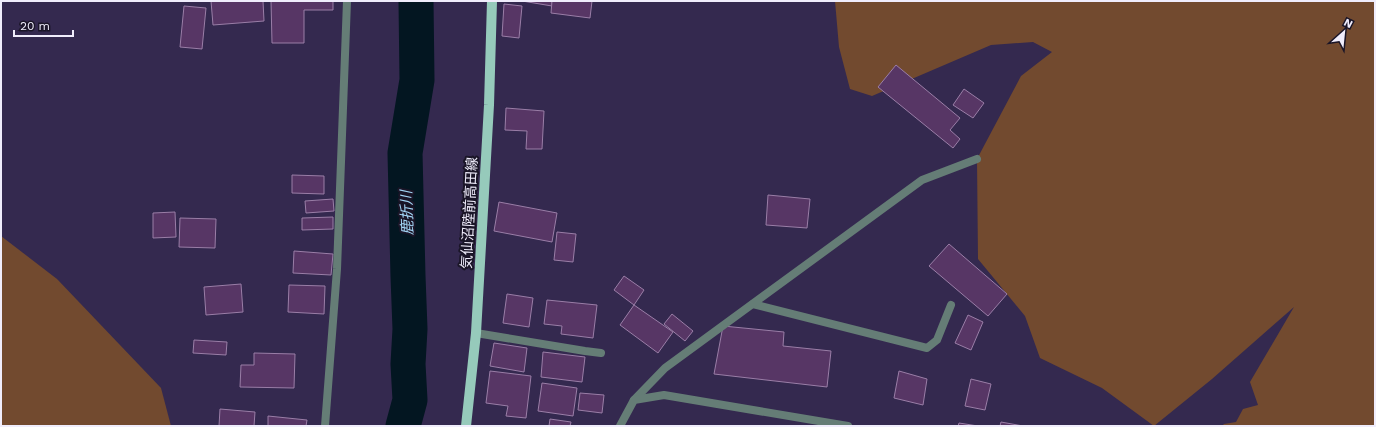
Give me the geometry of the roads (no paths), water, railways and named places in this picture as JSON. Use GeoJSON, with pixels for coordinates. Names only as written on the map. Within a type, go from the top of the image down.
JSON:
{"type":"FeatureCollection","features":[{"type":"Feature","properties":{"kind":"main road","name":"気仙沼陸前高田線"},"geometry":{"type":"LineString","coordinates":[[466,426],[476,332],[489,105],[492,1]]}},
{"type":"Feature","properties":{"kind":"street"},"geometry":{"type":"LineString","coordinates":[[325,426],[337,269],[347,1]]}},
{"type":"Feature","properties":{"kind":"street"},"geometry":{"type":"LineString","coordinates":[[620,426],[634,400],[665,368],[922,180],[977,159]]}},
{"type":"Feature","properties":{"kind":"street"},"geometry":{"type":"LineString","coordinates":[[753,304],[927,348],[937,340],[951,305]]}},
{"type":"Feature","properties":{"kind":"street"},"geometry":{"type":"LineString","coordinates":[[476,332],[601,353]]}},
{"type":"Feature","properties":{"kind":"street"},"geometry":{"type":"LineString","coordinates":[[634,400],[664,395],[848,426]]}},
{"type":"Feature","properties":{"kind":"waterway","name":"鹿折川"},"geometry":{"type":"LineString","coordinates":[[403,426],[410,400],[408,364],[410,329],[405,153],[417,80],[416,1]]}}]}
